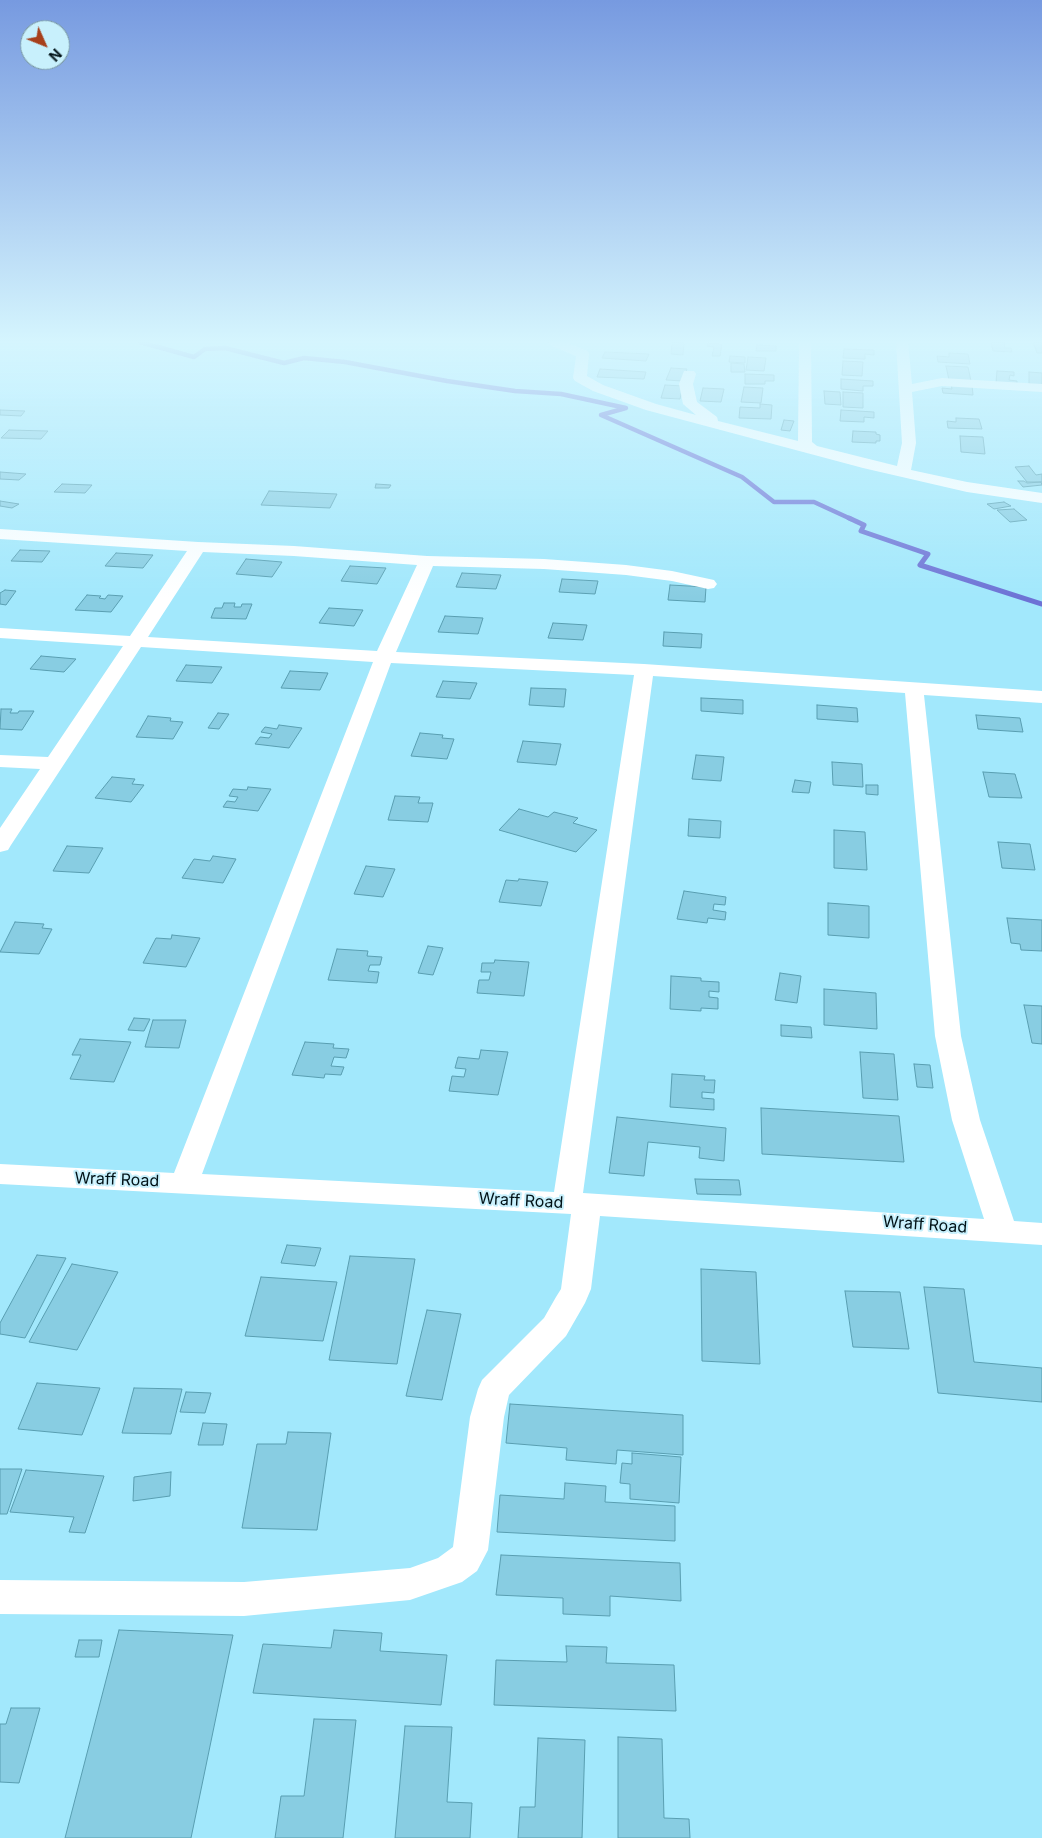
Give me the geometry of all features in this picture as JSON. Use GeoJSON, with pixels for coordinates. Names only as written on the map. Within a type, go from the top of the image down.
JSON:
{"type":"FeatureCollection","features":[{"type":"Feature","properties":{"kind":"street"},"geometry":{"type":"LineString","coordinates":[[729,428],[759,437],[903,472],[967,486],[1042,498]]}},
{"type":"Feature","properties":{"kind":"street"},"geometry":{"type":"LineString","coordinates":[[804,428],[804,443],[812,449]]}},
{"type":"Feature","properties":{"kind":"street"},"geometry":{"type":"LineString","coordinates":[[903,472],[909,443],[908,428]]}},
{"type":"Feature","properties":{"kind":"street"},"geometry":{"type":"LineString","coordinates":[[0,534],[198,547],[294,551],[427,561],[544,564],[626,570],[672,576],[708,584]]}},
{"type":"Feature","properties":{"kind":"street"},"geometry":{"type":"LineString","coordinates":[[0,845],[198,547]]}},
{"type":"Feature","properties":{"kind":"street"},"geometry":{"type":"LineString","coordinates":[[184,1182],[384,657],[427,561]]}},
{"type":"Feature","properties":{"kind":"street"},"geometry":{"type":"LineString","coordinates":[[0,633],[384,657],[644,670],[1042,697]]}},
{"type":"Feature","properties":{"kind":"street"},"geometry":{"type":"LineString","coordinates":[[0,1597],[244,1599],[410,1584],[449,1571],[464,1560],[470,1550],[487,1417],[494,1390],[555,1327],[576,1289],[577,1204],[644,670]]}},
{"type":"Feature","properties":{"kind":"street"},"geometry":{"type":"LineString","coordinates":[[914,688],[948,1036],[966,1120],[1002,1230]]}},
{"type":"Feature","properties":{"kind":"street"},"geometry":{"type":"LineString","coordinates":[[0,761],[54,764]]}},
{"type":"Feature","properties":{"kind":"street","name":"Wraff Road"},"geometry":{"type":"LineString","coordinates":[[0,1174],[184,1182],[577,1204],[1042,1234]]}},
{"type":"Feature","properties":{"kind":"building"},"geometry":{"type":"Polygon","coordinates":[[[782,428],[791,428],[790,431],[781,430],[782,428]]]}},
{"type":"Feature","properties":{"kind":"building"},"geometry":{"type":"Polygon","coordinates":[[[948,428],[982,428],[982,429],[948,428]]]}},
{"type":"Feature","properties":{"kind":"building"},"geometry":{"type":"Polygon","coordinates":[[[9,430],[48,431],[41,439],[1,438],[9,430]]]}},
{"type":"Feature","properties":{"kind":"building"},"geometry":{"type":"Polygon","coordinates":[[[853,431],[876,432],[876,434],[880,435],[880,441],[876,441],[876,443],[852,442],[853,431]]]}},
{"type":"Feature","properties":{"kind":"building"},"geometry":{"type":"Polygon","coordinates":[[[960,436],[983,437],[985,454],[961,452],[960,436]]]}},
{"type":"Feature","properties":{"kind":"building"},"geometry":{"type":"Polygon","coordinates":[[[1029,466],[1036,475],[1042,474],[1042,482],[1027,482],[1015,467],[1029,466]]]}},
{"type":"Feature","properties":{"kind":"building"},"geometry":{"type":"Polygon","coordinates":[[[0,472],[26,474],[19,480],[0,479],[0,472]]]}},
{"type":"Feature","properties":{"kind":"building"},"geometry":{"type":"Polygon","coordinates":[[[1018,481],[1027,483],[1041,482],[1042,485],[1023,487],[1018,481]]]}},
{"type":"Feature","properties":{"kind":"building"},"geometry":{"type":"Polygon","coordinates":[[[62,484],[92,485],[85,493],[54,492],[62,484]]]}},
{"type":"Feature","properties":{"kind":"building"},"geometry":{"type":"Polygon","coordinates":[[[376,484],[391,485],[389,488],[375,488],[376,484]]]}},
{"type":"Feature","properties":{"kind":"building"},"geometry":{"type":"Polygon","coordinates":[[[269,491],[337,494],[330,508],[261,505],[269,491]]]}},
{"type":"Feature","properties":{"kind":"building"},"geometry":{"type":"Polygon","coordinates":[[[0,501],[19,504],[12,508],[0,506],[0,501]]]}},
{"type":"Feature","properties":{"kind":"building"},"geometry":{"type":"Polygon","coordinates":[[[1004,502],[1011,506],[994,509],[987,504],[1004,502]]]}},
{"type":"Feature","properties":{"kind":"building"},"geometry":{"type":"Polygon","coordinates":[[[1014,509],[1027,520],[1010,522],[997,510],[1014,509]]]}},
{"type":"Feature","properties":{"kind":"building"},"geometry":{"type":"Polygon","coordinates":[[[20,550],[50,551],[42,562],[11,561],[20,550]]]}},
{"type":"Feature","properties":{"kind":"building"},"geometry":{"type":"Polygon","coordinates":[[[116,553],[153,555],[143,568],[105,566],[116,553]]]}},
{"type":"Feature","properties":{"kind":"building"},"geometry":{"type":"Polygon","coordinates":[[[246,559],[282,562],[272,577],[236,574],[246,559]]]}},
{"type":"Feature","properties":{"kind":"building"},"geometry":{"type":"Polygon","coordinates":[[[350,566],[386,568],[377,584],[341,581],[350,566]]]}},
{"type":"Feature","properties":{"kind":"building"},"geometry":{"type":"Polygon","coordinates":[[[462,573],[501,575],[496,589],[456,587],[462,573]]]}},
{"type":"Feature","properties":{"kind":"building"},"geometry":{"type":"Polygon","coordinates":[[[562,579],[598,581],[595,594],[559,592],[562,579]]]}},
{"type":"Feature","properties":{"kind":"building"},"geometry":{"type":"Polygon","coordinates":[[[670,585],[706,587],[705,602],[668,600],[670,585]]]}},
{"type":"Feature","properties":{"kind":"building"},"geometry":{"type":"Polygon","coordinates":[[[5,590],[16,591],[6,605],[0,604],[0,593],[5,590]]]}},
{"type":"Feature","properties":{"kind":"building"},"geometry":{"type":"Polygon","coordinates":[[[87,595],[101,596],[99,598],[105,599],[108,595],[123,596],[111,612],[75,610],[87,595]]]}},
{"type":"Feature","properties":{"kind":"building"},"geometry":{"type":"Polygon","coordinates":[[[224,603],[235,603],[234,607],[241,607],[242,604],[252,604],[246,619],[211,618],[215,608],[222,608],[224,603]]]}},
{"type":"Feature","properties":{"kind":"building"},"geometry":{"type":"Polygon","coordinates":[[[329,608],[363,610],[354,626],[319,623],[329,608]]]}},
{"type":"Feature","properties":{"kind":"building"},"geometry":{"type":"Polygon","coordinates":[[[445,616],[483,618],[478,634],[438,632],[445,616]]]}},
{"type":"Feature","properties":{"kind":"building"},"geometry":{"type":"Polygon","coordinates":[[[553,623],[587,625],[583,640],[548,638],[553,623]]]}},
{"type":"Feature","properties":{"kind":"building"},"geometry":{"type":"Polygon","coordinates":[[[664,632],[702,634],[701,648],[663,646],[664,632]]]}},
{"type":"Feature","properties":{"kind":"building"},"geometry":{"type":"Polygon","coordinates":[[[41,656],[76,659],[64,672],[30,669],[41,656]]]}},
{"type":"Feature","properties":{"kind":"building"},"geometry":{"type":"Polygon","coordinates":[[[186,665],[222,667],[212,683],[176,681],[186,665]]]}},
{"type":"Feature","properties":{"kind":"building"},"geometry":{"type":"Polygon","coordinates":[[[290,671],[328,673],[320,690],[281,688],[290,671]]]}},
{"type":"Feature","properties":{"kind":"building"},"geometry":{"type":"Polygon","coordinates":[[[443,681],[477,683],[470,699],[436,697],[443,681]]]}},
{"type":"Feature","properties":{"kind":"building"},"geometry":{"type":"Polygon","coordinates":[[[531,688],[566,689],[564,707],[529,705],[531,688]]]}},
{"type":"Feature","properties":{"kind":"building"},"geometry":{"type":"Polygon","coordinates":[[[701,698],[743,700],[743,714],[701,711],[701,698]]]}},
{"type":"Feature","properties":{"kind":"building"},"geometry":{"type":"Polygon","coordinates":[[[817,705],[857,708],[858,722],[817,719],[817,705]]]}},
{"type":"Feature","properties":{"kind":"building"},"geometry":{"type":"Polygon","coordinates":[[[1,709],[12,709],[10,713],[34,711],[22,730],[0,729],[1,709]]]}},
{"type":"Feature","properties":{"kind":"building"},"geometry":{"type":"Polygon","coordinates":[[[218,713],[229,714],[219,729],[208,728],[218,713]]]}},
{"type":"Feature","properties":{"kind":"building"},"geometry":{"type":"Polygon","coordinates":[[[976,715],[1020,718],[1023,732],[978,729],[976,715]]]}},
{"type":"Feature","properties":{"kind":"building"},"geometry":{"type":"Polygon","coordinates":[[[148,716],[171,718],[170,721],[183,722],[173,739],[136,737],[148,716]]]}},
{"type":"Feature","properties":{"kind":"building"},"geometry":{"type":"Polygon","coordinates":[[[279,725],[302,728],[289,748],[255,744],[260,737],[269,738],[272,734],[261,732],[265,727],[277,729],[279,725]]]}},
{"type":"Feature","properties":{"kind":"building"},"geometry":{"type":"Polygon","coordinates":[[[420,733],[443,735],[442,738],[454,739],[447,759],[411,756],[420,733]]]}},
{"type":"Feature","properties":{"kind":"building"},"geometry":{"type":"Polygon","coordinates":[[[523,741],[561,744],[556,765],[517,762],[523,741]]]}},
{"type":"Feature","properties":{"kind":"building"},"geometry":{"type":"Polygon","coordinates":[[[696,755],[724,757],[721,781],[692,779],[696,755]]]}},
{"type":"Feature","properties":{"kind":"building"},"geometry":{"type":"Polygon","coordinates":[[[832,762],[862,764],[863,787],[833,785],[832,762]]]}},
{"type":"Feature","properties":{"kind":"building"},"geometry":{"type":"Polygon","coordinates":[[[983,772],[1015,774],[1022,798],[989,797],[983,772]]]}},
{"type":"Feature","properties":{"kind":"building"},"geometry":{"type":"Polygon","coordinates":[[[112,777],[135,779],[132,784],[144,785],[131,802],[95,798],[112,777]]]}},
{"type":"Feature","properties":{"kind":"building"},"geometry":{"type":"Polygon","coordinates":[[[795,780],[811,782],[809,793],[792,792],[795,780]]]}},
{"type":"Feature","properties":{"kind":"building"},"geometry":{"type":"Polygon","coordinates":[[[866,785],[878,785],[878,795],[866,794],[866,785]]]}},
{"type":"Feature","properties":{"kind":"building"},"geometry":{"type":"Polygon","coordinates":[[[248,787],[271,789],[258,811],[223,807],[227,801],[235,802],[238,797],[229,796],[233,789],[247,790],[248,787]]]}},
{"type":"Feature","properties":{"kind":"building"},"geometry":{"type":"Polygon","coordinates":[[[395,796],[420,797],[418,803],[433,803],[428,822],[388,820],[395,796]]]}},
{"type":"Feature","properties":{"kind":"building"},"geometry":{"type":"Polygon","coordinates":[[[519,809],[548,817],[554,812],[578,818],[573,823],[597,830],[576,852],[499,830],[519,809]]]}},
{"type":"Feature","properties":{"kind":"building"},"geometry":{"type":"Polygon","coordinates":[[[689,819],[721,821],[720,838],[688,836],[689,819]]]}},
{"type":"Feature","properties":{"kind":"building"},"geometry":{"type":"Polygon","coordinates":[[[834,830],[865,832],[867,870],[834,868],[834,830]]]}},
{"type":"Feature","properties":{"kind":"building"},"geometry":{"type":"Polygon","coordinates":[[[998,842],[1030,844],[1035,870],[1002,868],[998,842]]]}},
{"type":"Feature","properties":{"kind":"building"},"geometry":{"type":"Polygon","coordinates":[[[67,846],[103,848],[89,873],[53,871],[67,846]]]}},
{"type":"Feature","properties":{"kind":"building"},"geometry":{"type":"Polygon","coordinates":[[[213,856],[236,859],[223,883],[182,878],[194,859],[210,861],[213,856]]]}},
{"type":"Feature","properties":{"kind":"building"},"geometry":{"type":"Polygon","coordinates":[[[366,866],[395,869],[383,897],[354,894],[366,866]]]}},
{"type":"Feature","properties":{"kind":"building"},"geometry":{"type":"Polygon","coordinates":[[[519,879],[548,882],[541,906],[499,902],[506,880],[518,881],[519,879]]]}},
{"type":"Feature","properties":{"kind":"building"},"geometry":{"type":"Polygon","coordinates":[[[684,891],[726,897],[725,905],[714,904],[713,910],[726,912],[725,920],[708,918],[707,923],[677,919],[684,891]]]}},
{"type":"Feature","properties":{"kind":"building"},"geometry":{"type":"Polygon","coordinates":[[[828,903],[869,906],[869,938],[828,935],[828,903]]]}},
{"type":"Feature","properties":{"kind":"building"},"geometry":{"type":"Polygon","coordinates":[[[1007,918],[1042,920],[1042,951],[1021,950],[1020,944],[1011,943],[1007,918]]]}},
{"type":"Feature","properties":{"kind":"building"},"geometry":{"type":"Polygon","coordinates":[[[15,922],[44,924],[42,928],[52,929],[39,954],[0,952],[15,922]]]}},
{"type":"Feature","properties":{"kind":"building"},"geometry":{"type":"Polygon","coordinates":[[[172,935],[200,938],[186,967],[143,963],[156,938],[171,939],[172,935]]]}},
{"type":"Feature","properties":{"kind":"building"},"geometry":{"type":"Polygon","coordinates":[[[428,946],[443,948],[433,975],[418,973],[428,946]]]}},
{"type":"Feature","properties":{"kind":"building"},"geometry":{"type":"Polygon","coordinates":[[[337,949],[368,951],[367,956],[382,957],[380,965],[370,965],[368,971],[379,972],[377,983],[328,980],[337,949]]]}},
{"type":"Feature","properties":{"kind":"building"},"geometry":{"type":"Polygon","coordinates":[[[495,960],[529,962],[524,996],[477,993],[479,980],[489,980],[491,972],[481,972],[482,963],[494,963],[495,960]]]}},
{"type":"Feature","properties":{"kind":"building"},"geometry":{"type":"Polygon","coordinates":[[[780,973],[801,976],[797,1003],[775,1000],[780,973]]]}},
{"type":"Feature","properties":{"kind":"building"},"geometry":{"type":"Polygon","coordinates":[[[671,976],[701,978],[701,981],[719,982],[719,992],[709,991],[709,997],[718,998],[718,1009],[701,1008],[701,1011],[670,1009],[671,976]]]}},
{"type":"Feature","properties":{"kind":"building"},"geometry":{"type":"Polygon","coordinates":[[[824,989],[876,993],[877,1029],[824,1025],[824,989]]]}},
{"type":"Feature","properties":{"kind":"building"},"geometry":{"type":"Polygon","coordinates":[[[1024,1005],[1042,1006],[1042,1044],[1032,1043],[1024,1005]]]}},
{"type":"Feature","properties":{"kind":"building"},"geometry":{"type":"Polygon","coordinates":[[[134,1018],[150,1019],[144,1031],[128,1030],[134,1018]]]}},
{"type":"Feature","properties":{"kind":"building"},"geometry":{"type":"Polygon","coordinates":[[[153,1020],[186,1020],[179,1048],[145,1047],[153,1020]]]}},
{"type":"Feature","properties":{"kind":"building"},"geometry":{"type":"Polygon","coordinates":[[[781,1025],[811,1027],[812,1038],[781,1036],[781,1025]]]}},
{"type":"Feature","properties":{"kind":"building"},"geometry":{"type":"Polygon","coordinates":[[[80,1039],[131,1042],[114,1082],[70,1079],[81,1055],[72,1055],[80,1039]]]}},
{"type":"Feature","properties":{"kind":"building"},"geometry":{"type":"Polygon","coordinates":[[[305,1042],[334,1044],[333,1048],[349,1049],[346,1058],[334,1057],[331,1066],[344,1067],[341,1075],[325,1074],[324,1078],[292,1075],[305,1042]]]}},
{"type":"Feature","properties":{"kind":"building"},"geometry":{"type":"Polygon","coordinates":[[[481,1050],[508,1052],[498,1095],[449,1091],[452,1076],[464,1077],[466,1069],[455,1068],[458,1057],[479,1059],[481,1050]]]}},
{"type":"Feature","properties":{"kind":"building"},"geometry":{"type":"Polygon","coordinates":[[[860,1052],[894,1054],[898,1100],[863,1098],[860,1052]]]}},
{"type":"Feature","properties":{"kind":"building"},"geometry":{"type":"Polygon","coordinates":[[[914,1064],[930,1065],[933,1088],[917,1087],[914,1064]]]}},
{"type":"Feature","properties":{"kind":"building"},"geometry":{"type":"Polygon","coordinates":[[[672,1074],[705,1076],[704,1080],[715,1080],[714,1093],[702,1092],[702,1098],[714,1099],[714,1110],[670,1107],[672,1074]]]}},
{"type":"Feature","properties":{"kind":"building"},"geometry":{"type":"Polygon","coordinates":[[[761,1108],[899,1116],[904,1162],[762,1154],[761,1108]]]}},
{"type":"Feature","properties":{"kind":"building"},"geometry":{"type":"Polygon","coordinates":[[[617,1117],[726,1128],[724,1161],[699,1158],[700,1147],[648,1142],[644,1176],[609,1173],[617,1117]]]}},
{"type":"Feature","properties":{"kind":"building"},"geometry":{"type":"Polygon","coordinates":[[[695,1179],[739,1180],[741,1195],[697,1194],[695,1179]]]}},
{"type":"Feature","properties":{"kind":"building"},"geometry":{"type":"Polygon","coordinates":[[[287,1245],[321,1248],[315,1266],[281,1263],[287,1245]]]}},
{"type":"Feature","properties":{"kind":"building"},"geometry":{"type":"Polygon","coordinates":[[[37,1255],[66,1258],[25,1338],[0,1334],[0,1323],[37,1255]]]}},
{"type":"Feature","properties":{"kind":"building"},"geometry":{"type":"Polygon","coordinates":[[[350,1256],[415,1259],[397,1364],[329,1360],[350,1256]]]}},
{"type":"Feature","properties":{"kind":"building"},"geometry":{"type":"Polygon","coordinates":[[[72,1264],[118,1272],[77,1350],[29,1342],[72,1264]]]}},
{"type":"Feature","properties":{"kind":"building"},"geometry":{"type":"Polygon","coordinates":[[[701,1269],[756,1272],[760,1364],[702,1361],[701,1269]]]}},
{"type":"Feature","properties":{"kind":"building"},"geometry":{"type":"Polygon","coordinates":[[[261,1277],[337,1282],[323,1341],[245,1336],[261,1277]]]}},
{"type":"Feature","properties":{"kind":"building"},"geometry":{"type":"Polygon","coordinates":[[[924,1287],[964,1289],[974,1362],[1042,1368],[1042,1402],[938,1393],[924,1287]]]}},
{"type":"Feature","properties":{"kind":"building"},"geometry":{"type":"Polygon","coordinates":[[[845,1291],[900,1292],[909,1349],[853,1347],[845,1291]]]}},
{"type":"Feature","properties":{"kind":"building"},"geometry":{"type":"Polygon","coordinates":[[[427,1310],[461,1314],[442,1400],[406,1396],[427,1310]]]}},
{"type":"Feature","properties":{"kind":"building"},"geometry":{"type":"Polygon","coordinates":[[[37,1383],[100,1388],[82,1435],[18,1429],[37,1383]]]}},
{"type":"Feature","properties":{"kind":"building"},"geometry":{"type":"Polygon","coordinates":[[[134,1388],[182,1389],[171,1434],[122,1433],[134,1388]]]}},
{"type":"Feature","properties":{"kind":"building"},"geometry":{"type":"Polygon","coordinates":[[[186,1392],[211,1393],[205,1413],[180,1412],[186,1392]]]}},
{"type":"Feature","properties":{"kind":"building"},"geometry":{"type":"Polygon","coordinates":[[[510,1404],[683,1415],[683,1455],[617,1450],[616,1464],[566,1460],[567,1448],[506,1443],[510,1404]]]}},
{"type":"Feature","properties":{"kind":"building"},"geometry":{"type":"Polygon","coordinates":[[[203,1423],[227,1424],[223,1445],[198,1445],[203,1423]]]}},
{"type":"Feature","properties":{"kind":"building"},"geometry":{"type":"Polygon","coordinates":[[[288,1432],[331,1433],[317,1530],[242,1528],[257,1444],[286,1444],[288,1432]]]}},
{"type":"Feature","properties":{"kind":"building"},"geometry":{"type":"Polygon","coordinates":[[[632,1453],[681,1457],[679,1503],[630,1499],[630,1484],[620,1483],[622,1463],[632,1464],[632,1453]]]}},
{"type":"Feature","properties":{"kind":"building"},"geometry":{"type":"Polygon","coordinates":[[[0,1469],[22,1469],[7,1514],[0,1514],[0,1469]]]}},
{"type":"Feature","properties":{"kind":"building"},"geometry":{"type":"Polygon","coordinates":[[[26,1470],[104,1476],[85,1533],[69,1532],[74,1517],[10,1512],[26,1470]]]}},
{"type":"Feature","properties":{"kind":"building"},"geometry":{"type":"Polygon","coordinates":[[[171,1472],[170,1496],[133,1501],[134,1477],[171,1472]]]}},
{"type":"Feature","properties":{"kind":"building"},"geometry":{"type":"Polygon","coordinates":[[[565,1483],[606,1486],[605,1502],[675,1506],[675,1541],[497,1532],[500,1495],[564,1499],[565,1483]]]}},
{"type":"Feature","properties":{"kind":"building"},"geometry":{"type":"Polygon","coordinates":[[[501,1555],[680,1563],[681,1601],[610,1596],[610,1616],[563,1614],[563,1598],[496,1595],[501,1555]]]}},
{"type":"Feature","properties":{"kind":"building"},"geometry":{"type":"Polygon","coordinates":[[[119,1630],[233,1635],[191,1838],[65,1838],[119,1630]]]}},
{"type":"Feature","properties":{"kind":"building"},"geometry":{"type":"Polygon","coordinates":[[[334,1630],[382,1633],[380,1651],[447,1655],[441,1705],[253,1693],[263,1644],[331,1648],[334,1630]]]}},
{"type":"Feature","properties":{"kind":"building"},"geometry":{"type":"Polygon","coordinates":[[[79,1640],[102,1640],[99,1657],[75,1657],[79,1640]]]}},
{"type":"Feature","properties":{"kind":"building"},"geometry":{"type":"Polygon","coordinates":[[[566,1646],[607,1647],[606,1663],[674,1665],[676,1711],[494,1705],[496,1660],[567,1662],[566,1646]]]}},
{"type":"Feature","properties":{"kind":"building"},"geometry":{"type":"Polygon","coordinates":[[[11,1708],[40,1708],[19,1783],[0,1782],[0,1724],[6,1724],[11,1708]]]}},
{"type":"Feature","properties":{"kind":"building"},"geometry":{"type":"Polygon","coordinates":[[[314,1719],[356,1720],[343,1838],[275,1838],[281,1796],[304,1796],[314,1719]]]}},
{"type":"Feature","properties":{"kind":"building"},"geometry":{"type":"Polygon","coordinates":[[[405,1726],[452,1727],[447,1802],[472,1803],[470,1838],[395,1838],[405,1726]]]}},
{"type":"Feature","properties":{"kind":"building"},"geometry":{"type":"Polygon","coordinates":[[[618,1737],[662,1739],[664,1818],[689,1819],[690,1838],[618,1838],[618,1737]]]}},
{"type":"Feature","properties":{"kind":"building"},"geometry":{"type":"Polygon","coordinates":[[[538,1738],[585,1740],[582,1838],[518,1838],[520,1807],[535,1807],[538,1738]]]}},
{"type":"Feature","properties":{"kind":"waterway"},"geometry":{"type":"LineString","coordinates":[[630,428],[742,477],[774,502],[814,502],[851,519]]}},
{"type":"Feature","properties":{"kind":"waterway"},"geometry":{"type":"LineString","coordinates":[[849,518],[864,525],[861,531],[928,554],[920,565],[1042,604]]}}]}
